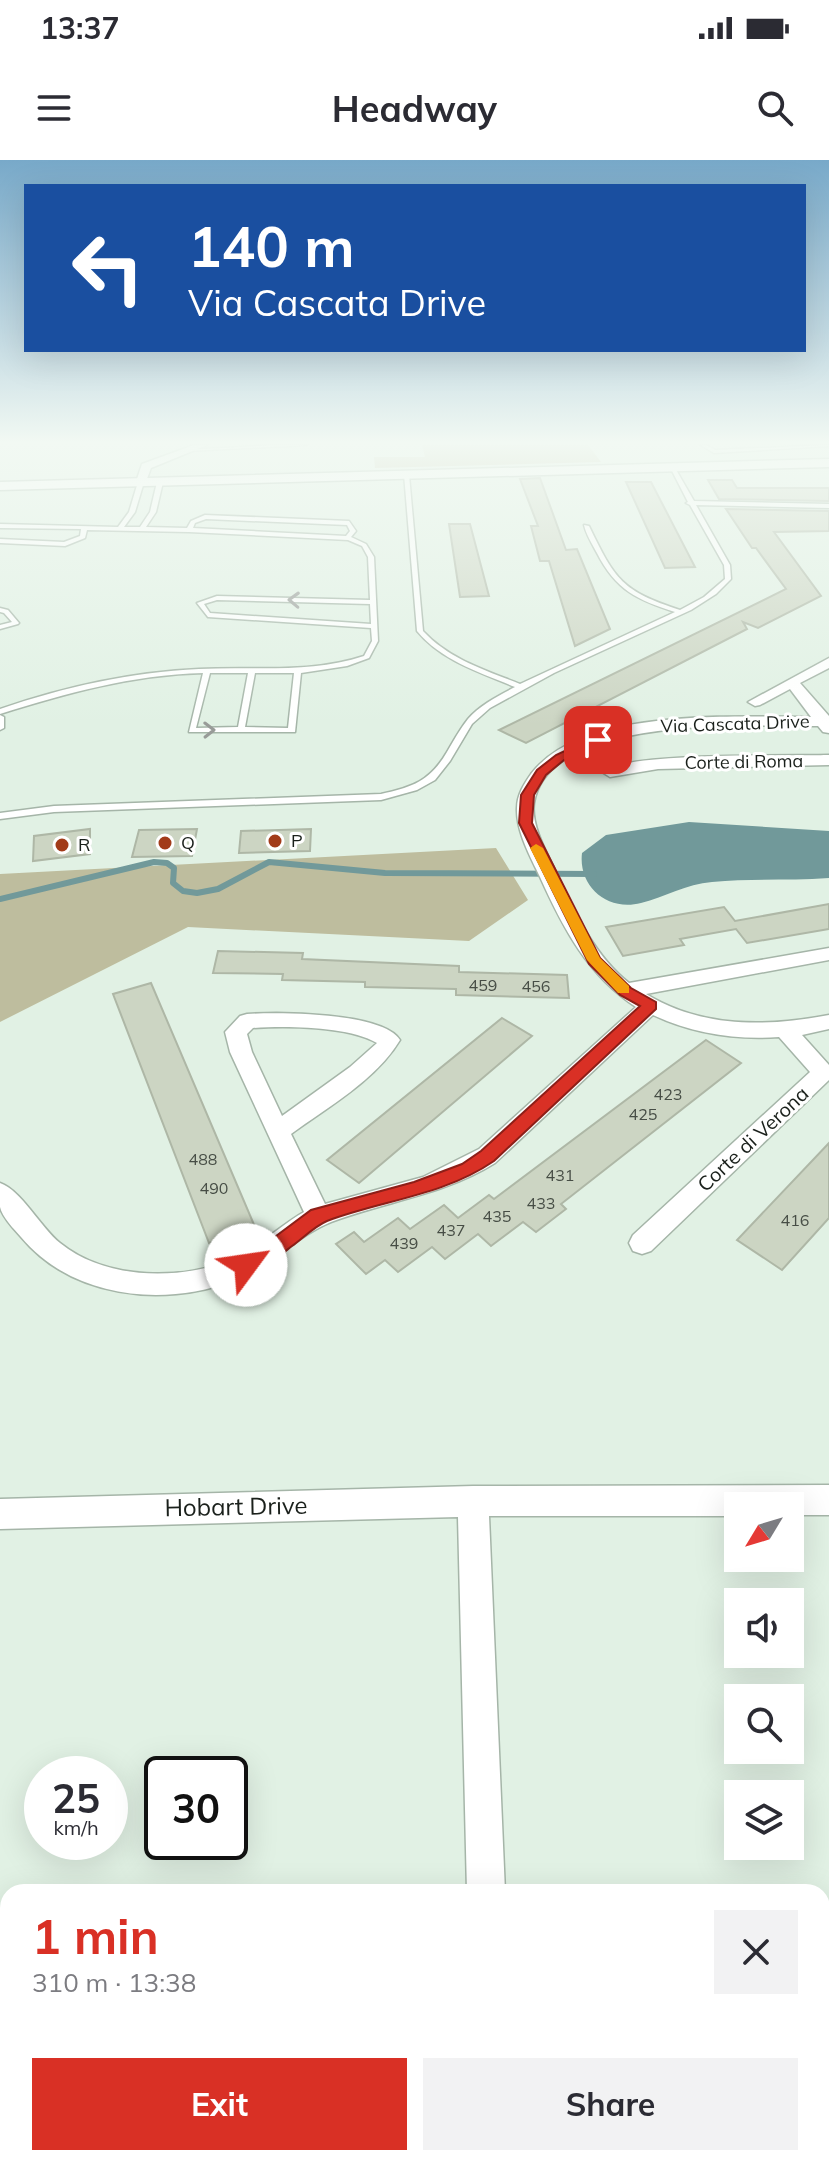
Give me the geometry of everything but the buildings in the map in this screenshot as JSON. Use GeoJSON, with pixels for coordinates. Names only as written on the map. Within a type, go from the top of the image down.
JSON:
{"type":"FeatureCollection","features":[{"type":"Feature","properties":{"kind":"street"},"geometry":{"type":"LineString","coordinates":[[755,702],[829,662]]}},
{"type":"Feature","properties":{"kind":"street"},"geometry":{"type":"LineString","coordinates":[[792,682],[827,725]]}},
{"type":"Feature","properties":{"kind":"street","name":"Via Cascata Drive"},"geometry":{"type":"LineString","coordinates":[[827,725],[682,725],[642,748],[569,752],[546,768],[532,786],[525,805],[526,823],[594,960],[625,991],[650,1006],[708,1027],[751,1032],[786,1031],[829,1022]]}},
{"type":"Feature","properties":{"kind":"street","name":"Corte di Roma"},"geometry":{"type":"LineString","coordinates":[[610,772],[642,748],[829,760]]}},
{"type":"Feature","properties":{"kind":"street"},"geometry":{"type":"LineString","coordinates":[[625,991],[829,954]]}},
{"type":"Feature","properties":{"kind":"street"},"geometry":{"type":"LineString","coordinates":[[0,1193],[56,1255],[82,1270],[139,1283],[188,1282],[246,1265],[318,1216],[418,1189],[469,1169],[650,1006]]}},
{"type":"Feature","properties":{"kind":"street"},"geometry":{"type":"LineString","coordinates":[[278,1131],[372,1061],[388,1046],[389,1040],[373,1030],[351,1027],[257,1020],[239,1026],[236,1040],[278,1131],[318,1216]]}},
{"type":"Feature","properties":{"kind":"street","name":"Corte di Verona"},"geometry":{"type":"LineString","coordinates":[[642,1243],[823,1073],[786,1031]]}},
{"type":"Feature","properties":{"kind":"street","name":"Hobart Drive"},"geometry":{"type":"LineString","coordinates":[[0,1514],[473,1501],[829,1500]]}},
{"type":"Feature","properties":{"kind":"street"},"geometry":{"type":"LineString","coordinates":[[473,1501],[486,1884]]}},
{"type":"Feature","properties":{"kind":"lane"},"geometry":{"type":"LineString","coordinates":[[0,541],[65,544],[79,539]]}},
{"type":"Feature","properties":{"kind":"lane"},"geometry":{"type":"LineString","coordinates":[[0,728],[0,715],[55,693],[122,678],[207,671],[335,669],[367,657],[375,641],[371,557],[364,545],[348,539]]}},
{"type":"Feature","properties":{"kind":"lane"},"geometry":{"type":"LineString","coordinates":[[412,539],[420,631],[436,648],[521,687]]}},
{"type":"Feature","properties":{"kind":"lane"},"geometry":{"type":"LineString","coordinates":[[593,539],[616,582],[645,601],[681,612]]}},
{"type":"Feature","properties":{"kind":"lane"},"geometry":{"type":"LineString","coordinates":[[0,816],[54,809],[352,799],[400,793],[433,777],[461,731],[484,708],[521,687],[681,612],[720,588],[728,579],[727,565],[711,539]]}},
{"type":"Feature","properties":{"kind":"lane"},"geometry":{"type":"LineString","coordinates":[[372,602],[217,598],[200,603],[208,615],[373,626]]}},
{"type":"Feature","properties":{"kind":"lane"},"geometry":{"type":"LineString","coordinates":[[0,610],[6,611],[16,623],[0,627]]}},
{"type":"Feature","properties":{"kind":"lane"},"geometry":{"type":"LineString","coordinates":[[241,729],[252,670]]}},
{"type":"Feature","properties":{"kind":"lane"},"geometry":{"type":"LineString","coordinates":[[207,671],[192,730],[292,730],[298,670]]}},
{"type":"Feature","properties":{"kind":"green space"},"geometry":{"type":"Polygon","coordinates":[[[496,848],[528,900],[469,941],[188,927],[0,1022],[0,874],[496,848]]]}},
{"type":"Feature","properties":{"kind":"water"},"geometry":{"type":"Polygon","coordinates":[[[689,822],[829,831],[829,878],[702,883],[629,905],[606,900],[590,886],[582,865],[582,853],[606,835],[689,822]]]}},
{"type":"Feature","properties":{"kind":"waterway"},"geometry":{"type":"LineString","coordinates":[[0,899],[154,862],[167,863],[174,868],[173,883],[183,891],[197,893],[218,889],[269,862],[385,873],[594,874]]}},
{"type":"Feature","properties":{"kind":"slow traffic"},"geometry":{"type":"LineString","coordinates":[[536,848],[594,960],[624,990]]}},
{"type":"Feature","properties":{"kind":"place","name":"P"},"geometry":{"type":"Point","coordinates":[275,841]}},
{"type":"Feature","properties":{"kind":"place","name":"Q"},"geometry":{"type":"Point","coordinates":[165,843]}},
{"type":"Feature","properties":{"kind":"place","name":"R"},"geometry":{"type":"Point","coordinates":[62,845]}},
{"type":"Feature","properties":{"kind":"route"},"geometry":{"type":"LineString","coordinates":[[246,1265],[318,1216],[418,1189],[469,1169],[650,1006],[625,991],[594,960],[528,831],[524,813],[527,795],[552,762],[598,740]]}}]}
